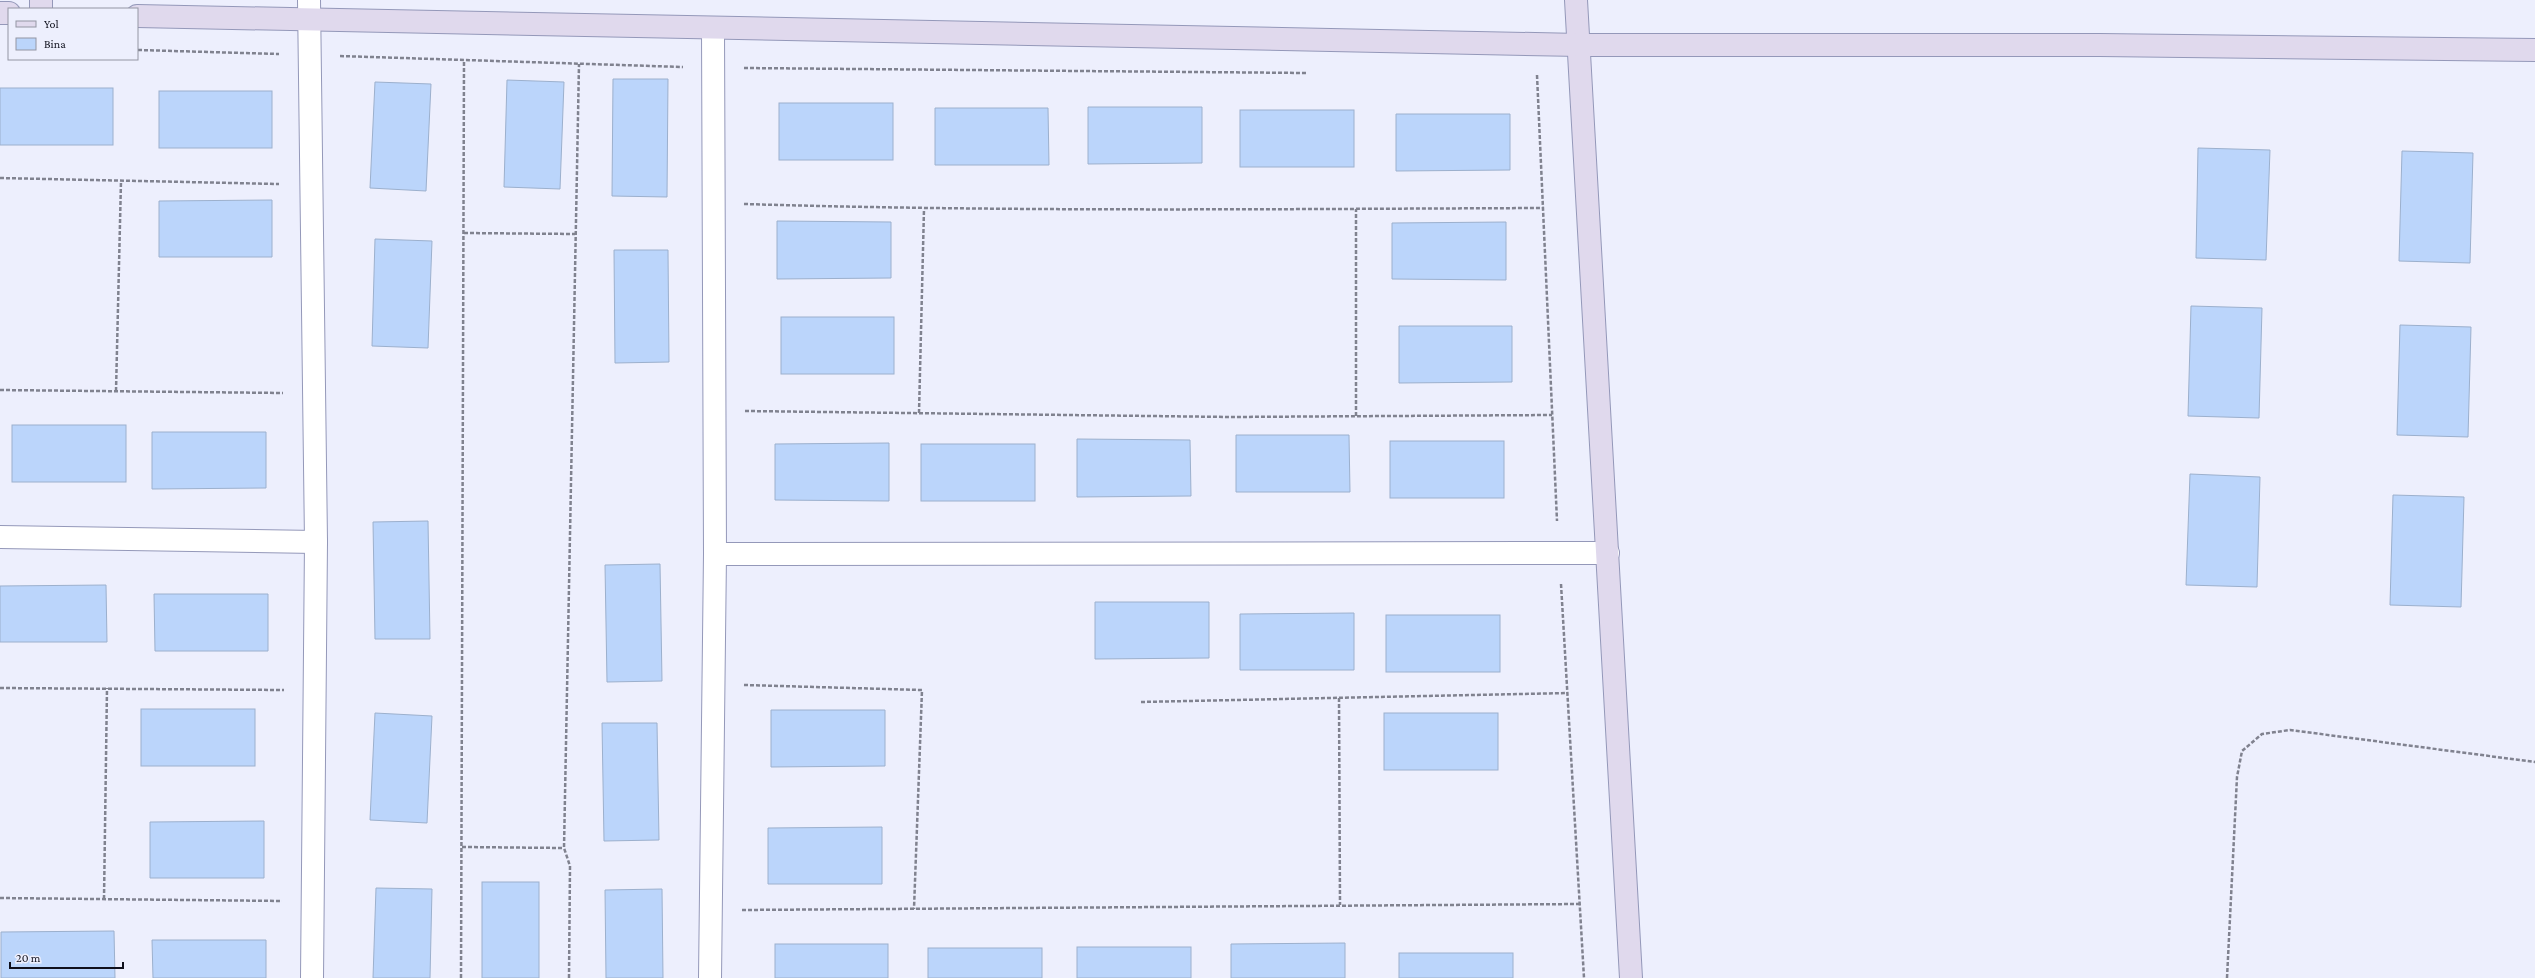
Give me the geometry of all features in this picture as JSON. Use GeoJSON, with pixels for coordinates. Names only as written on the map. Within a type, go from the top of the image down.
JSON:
{"type":"FeatureCollection","features":[{"type":"Feature","properties":{"kind":"street"},"geometry":{"type":"LineString","coordinates":[[1576,0],[1580,45],[1631,978]]}},
{"type":"Feature","properties":{"kind":"street"},"geometry":{"type":"LineString","coordinates":[[138,16],[309,10],[713,29],[1580,45],[2100,45],[2535,50]]}},
{"type":"Feature","properties":{"kind":"street"},"geometry":{"type":"LineString","coordinates":[[309,10],[313,185],[316,542],[312,978]]}},
{"type":"Feature","properties":{"kind":"street"},"geometry":{"type":"LineString","coordinates":[[710,978],[714,554],[713,29]]}},
{"type":"Feature","properties":{"kind":"street"},"geometry":{"type":"LineString","coordinates":[[0,537],[316,542]]}},
{"type":"Feature","properties":{"kind":"street"},"geometry":{"type":"LineString","coordinates":[[714,554],[1608,553]]}},
{"type":"Feature","properties":{"kind":"path"},"geometry":{"type":"LineString","coordinates":[[1536,44],[1566,693],[1584,978]]}},
{"type":"Feature","properties":{"kind":"path"},"geometry":{"type":"LineString","coordinates":[[138,50],[713,68],[1315,73]]}},
{"type":"Feature","properties":{"kind":"path"},"geometry":{"type":"LineString","coordinates":[[461,978],[464,60]]}},
{"type":"Feature","properties":{"kind":"path"},"geometry":{"type":"LineString","coordinates":[[569,978],[570,866],[564,848],[579,64]]}},
{"type":"Feature","properties":{"kind":"path"},"geometry":{"type":"LineString","coordinates":[[1529,75],[1537,75]]}},
{"type":"Feature","properties":{"kind":"path"},"geometry":{"type":"LineString","coordinates":[[0,178],[313,185]]}},
{"type":"Feature","properties":{"kind":"path"},"geometry":{"type":"LineString","coordinates":[[116,391],[121,181]]}},
{"type":"Feature","properties":{"kind":"path"},"geometry":{"type":"LineString","coordinates":[[713,203],[924,209],[1544,208]]}},
{"type":"Feature","properties":{"kind":"path"},"geometry":{"type":"LineString","coordinates":[[919,413],[924,209]]}},
{"type":"Feature","properties":{"kind":"path"},"geometry":{"type":"LineString","coordinates":[[1356,209],[1356,416]]}},
{"type":"Feature","properties":{"kind":"path"},"geometry":{"type":"LineString","coordinates":[[464,233],[575,234]]}},
{"type":"Feature","properties":{"kind":"path"},"geometry":{"type":"LineString","coordinates":[[0,390],[315,393]]}},
{"type":"Feature","properties":{"kind":"path"},"geometry":{"type":"LineString","coordinates":[[714,411],[1356,416],[1552,415]]}},
{"type":"Feature","properties":{"kind":"path"},"geometry":{"type":"LineString","coordinates":[[713,684],[922,690],[914,909]]}},
{"type":"Feature","properties":{"kind":"path"},"geometry":{"type":"LineString","coordinates":[[0,688],[314,690]]}},
{"type":"Feature","properties":{"kind":"path"},"geometry":{"type":"LineString","coordinates":[[104,899],[107,688]]}},
{"type":"Feature","properties":{"kind":"path"},"geometry":{"type":"LineString","coordinates":[[1140,702],[1566,693]]}},
{"type":"Feature","properties":{"kind":"path"},"geometry":{"type":"LineString","coordinates":[[1339,698],[1340,906]]}},
{"type":"Feature","properties":{"kind":"path"},"geometry":{"type":"LineString","coordinates":[[2227,978],[2237,777],[2242,751],[2262,734],[2290,730],[2535,762]]}},
{"type":"Feature","properties":{"kind":"path"},"geometry":{"type":"LineString","coordinates":[[462,847],[564,848]]}},
{"type":"Feature","properties":{"kind":"path"},"geometry":{"type":"LineString","coordinates":[[0,898],[312,902]]}},
{"type":"Feature","properties":{"kind":"path"},"geometry":{"type":"LineString","coordinates":[[711,910],[1580,904]]}},
{"type":"Feature","properties":{"kind":"building"},"geometry":{"type":"Polygon","coordinates":[[[613,79],[668,79],[667,197],[612,196],[613,79]]]}},
{"type":"Feature","properties":{"kind":"building"},"geometry":{"type":"Polygon","coordinates":[[[507,80],[564,82],[560,189],[504,187],[507,80]]]}},
{"type":"Feature","properties":{"kind":"building"},"geometry":{"type":"Polygon","coordinates":[[[375,82],[431,84],[426,191],[370,188],[375,82]]]}},
{"type":"Feature","properties":{"kind":"building"},"geometry":{"type":"Polygon","coordinates":[[[0,88],[113,88],[113,145],[0,145],[0,88]]]}},
{"type":"Feature","properties":{"kind":"building"},"geometry":{"type":"Polygon","coordinates":[[[159,91],[272,91],[272,148],[159,148],[159,91]]]}},
{"type":"Feature","properties":{"kind":"building"},"geometry":{"type":"Polygon","coordinates":[[[779,103],[893,103],[893,160],[779,160],[779,103]]]}},
{"type":"Feature","properties":{"kind":"building"},"geometry":{"type":"Polygon","coordinates":[[[1088,107],[1202,107],[1202,163],[1088,164],[1088,107]]]}},
{"type":"Feature","properties":{"kind":"building"},"geometry":{"type":"Polygon","coordinates":[[[935,108],[1048,108],[1049,165],[935,165],[935,108]]]}},
{"type":"Feature","properties":{"kind":"building"},"geometry":{"type":"Polygon","coordinates":[[[1240,110],[1354,110],[1354,167],[1240,167],[1240,110]]]}},
{"type":"Feature","properties":{"kind":"building"},"geometry":{"type":"Polygon","coordinates":[[[1396,114],[1510,114],[1510,170],[1396,171],[1396,114]]]}},
{"type":"Feature","properties":{"kind":"building"},"geometry":{"type":"Polygon","coordinates":[[[2198,148],[2270,150],[2266,260],[2196,258],[2198,148]]]}},
{"type":"Feature","properties":{"kind":"building"},"geometry":{"type":"Polygon","coordinates":[[[2402,151],[2473,153],[2470,263],[2399,261],[2402,151]]]}},
{"type":"Feature","properties":{"kind":"building"},"geometry":{"type":"Polygon","coordinates":[[[272,200],[272,257],[159,257],[159,201],[272,200]]]}},
{"type":"Feature","properties":{"kind":"building"},"geometry":{"type":"Polygon","coordinates":[[[777,221],[891,222],[891,278],[777,279],[777,221]]]}},
{"type":"Feature","properties":{"kind":"building"},"geometry":{"type":"Polygon","coordinates":[[[1506,222],[1506,280],[1392,279],[1392,223],[1506,222]]]}},
{"type":"Feature","properties":{"kind":"building"},"geometry":{"type":"Polygon","coordinates":[[[375,239],[432,241],[428,348],[372,346],[375,239]]]}},
{"type":"Feature","properties":{"kind":"building"},"geometry":{"type":"Polygon","coordinates":[[[614,250],[668,250],[669,362],[615,363],[614,250]]]}},
{"type":"Feature","properties":{"kind":"building"},"geometry":{"type":"Polygon","coordinates":[[[2191,306],[2262,308],[2259,418],[2188,416],[2191,306]]]}},
{"type":"Feature","properties":{"kind":"building"},"geometry":{"type":"Polygon","coordinates":[[[781,317],[894,317],[894,374],[781,374],[781,317]]]}},
{"type":"Feature","properties":{"kind":"building"},"geometry":{"type":"Polygon","coordinates":[[[2400,325],[2471,327],[2468,437],[2397,435],[2400,325]]]}},
{"type":"Feature","properties":{"kind":"building"},"geometry":{"type":"Polygon","coordinates":[[[1399,326],[1512,326],[1512,382],[1399,383],[1399,326]]]}},
{"type":"Feature","properties":{"kind":"building"},"geometry":{"type":"Polygon","coordinates":[[[12,425],[126,425],[126,482],[12,482],[12,425]]]}},
{"type":"Feature","properties":{"kind":"building"},"geometry":{"type":"Polygon","coordinates":[[[152,432],[266,432],[266,488],[152,489],[152,432]]]}},
{"type":"Feature","properties":{"kind":"building"},"geometry":{"type":"Polygon","coordinates":[[[1236,435],[1349,435],[1350,492],[1236,492],[1236,435]]]}},
{"type":"Feature","properties":{"kind":"building"},"geometry":{"type":"Polygon","coordinates":[[[1077,439],[1190,440],[1191,496],[1077,497],[1077,439]]]}},
{"type":"Feature","properties":{"kind":"building"},"geometry":{"type":"Polygon","coordinates":[[[1390,441],[1504,441],[1504,498],[1390,498],[1390,441]]]}},
{"type":"Feature","properties":{"kind":"building"},"geometry":{"type":"Polygon","coordinates":[[[889,443],[889,501],[775,500],[775,444],[889,443]]]}},
{"type":"Feature","properties":{"kind":"building"},"geometry":{"type":"Polygon","coordinates":[[[921,444],[1035,444],[1035,501],[921,501],[921,444]]]}},
{"type":"Feature","properties":{"kind":"building"},"geometry":{"type":"Polygon","coordinates":[[[2190,474],[2260,477],[2257,587],[2186,585],[2190,474]]]}},
{"type":"Feature","properties":{"kind":"building"},"geometry":{"type":"Polygon","coordinates":[[[2393,495],[2464,497],[2461,607],[2390,605],[2393,495]]]}},
{"type":"Feature","properties":{"kind":"building"},"geometry":{"type":"Polygon","coordinates":[[[428,521],[430,639],[375,639],[373,522],[428,521]]]}},
{"type":"Feature","properties":{"kind":"building"},"geometry":{"type":"Polygon","coordinates":[[[660,564],[662,681],[607,682],[605,565],[660,564]]]}},
{"type":"Feature","properties":{"kind":"building"},"geometry":{"type":"Polygon","coordinates":[[[106,585],[107,642],[0,642],[0,586],[106,585]]]}},
{"type":"Feature","properties":{"kind":"building"},"geometry":{"type":"Polygon","coordinates":[[[154,594],[268,594],[268,651],[155,651],[154,594]]]}},
{"type":"Feature","properties":{"kind":"building"},"geometry":{"type":"Polygon","coordinates":[[[1095,602],[1209,602],[1209,658],[1095,659],[1095,602]]]}},
{"type":"Feature","properties":{"kind":"building"},"geometry":{"type":"Polygon","coordinates":[[[1354,613],[1354,670],[1240,670],[1240,614],[1354,613]]]}},
{"type":"Feature","properties":{"kind":"building"},"geometry":{"type":"Polygon","coordinates":[[[1386,615],[1500,615],[1500,672],[1386,672],[1386,615]]]}},
{"type":"Feature","properties":{"kind":"building"},"geometry":{"type":"Polygon","coordinates":[[[141,709],[255,709],[255,766],[141,766],[141,709]]]}},
{"type":"Feature","properties":{"kind":"building"},"geometry":{"type":"Polygon","coordinates":[[[771,710],[885,710],[885,766],[771,767],[771,710]]]}},
{"type":"Feature","properties":{"kind":"building"},"geometry":{"type":"Polygon","coordinates":[[[375,713],[432,716],[427,823],[370,820],[375,713]]]}},
{"type":"Feature","properties":{"kind":"building"},"geometry":{"type":"Polygon","coordinates":[[[1384,713],[1498,713],[1498,770],[1384,770],[1384,713]]]}},
{"type":"Feature","properties":{"kind":"building"},"geometry":{"type":"Polygon","coordinates":[[[602,723],[657,723],[659,840],[604,841],[602,723]]]}},
{"type":"Feature","properties":{"kind":"building"},"geometry":{"type":"Polygon","coordinates":[[[264,821],[264,878],[150,878],[150,822],[264,821]]]}},
{"type":"Feature","properties":{"kind":"building"},"geometry":{"type":"Polygon","coordinates":[[[882,827],[882,884],[768,884],[768,828],[882,827]]]}},
{"type":"Feature","properties":{"kind":"building"},"geometry":{"type":"Polygon","coordinates":[[[482,882],[539,882],[539,978],[482,978],[482,882]]]}},
{"type":"Feature","properties":{"kind":"building"},"geometry":{"type":"Polygon","coordinates":[[[376,888],[432,889],[430,978],[373,978],[376,888]]]}},
{"type":"Feature","properties":{"kind":"building"},"geometry":{"type":"Polygon","coordinates":[[[662,889],[663,978],[606,978],[605,890],[662,889]]]}},
{"type":"Feature","properties":{"kind":"building"},"geometry":{"type":"Polygon","coordinates":[[[114,931],[115,978],[1,978],[1,932],[114,931]]]}},
{"type":"Feature","properties":{"kind":"building"},"geometry":{"type":"Polygon","coordinates":[[[152,940],[266,940],[266,978],[153,978],[152,940]]]}},
{"type":"Feature","properties":{"kind":"building"},"geometry":{"type":"Polygon","coordinates":[[[1345,943],[1345,978],[1231,978],[1231,944],[1345,943]]]}},
{"type":"Feature","properties":{"kind":"building"},"geometry":{"type":"Polygon","coordinates":[[[775,944],[888,944],[888,978],[775,978],[775,944]]]}},
{"type":"Feature","properties":{"kind":"building"},"geometry":{"type":"Polygon","coordinates":[[[1077,947],[1191,947],[1191,978],[1077,978],[1077,947]]]}},
{"type":"Feature","properties":{"kind":"building"},"geometry":{"type":"Polygon","coordinates":[[[928,948],[1042,948],[1042,978],[928,978],[928,948]]]}},
{"type":"Feature","properties":{"kind":"building"},"geometry":{"type":"Polygon","coordinates":[[[1399,953],[1513,953],[1513,978],[1399,978],[1399,953]]]}}]}
